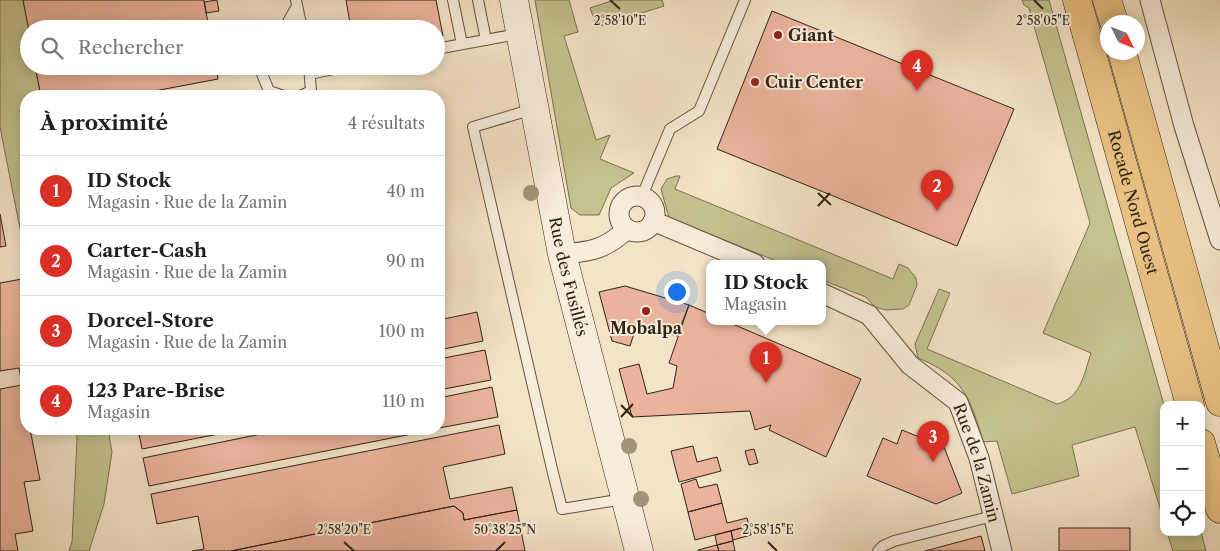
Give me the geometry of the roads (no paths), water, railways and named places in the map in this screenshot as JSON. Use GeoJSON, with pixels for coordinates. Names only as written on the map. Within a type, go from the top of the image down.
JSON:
{"type":"FeatureCollection","features":[{"type":"Feature","properties":{"kind":"highway","name":"Rocade Nord Ouest"},"geometry":{"type":"LineString","coordinates":[[1078,0],[1189,401]]}},
{"type":"Feature","properties":{"kind":"highway"},"geometry":{"type":"LineString","coordinates":[[1107,0],[1112,15]]}},
{"type":"Feature","properties":{"kind":"highway","name":"Rocade Nord Ouest"},"geometry":{"type":"LineString","coordinates":[[1124,60],[1220,402]]}},
{"type":"Feature","properties":{"kind":"highway"},"geometry":{"type":"LineString","coordinates":[[1202,446],[1220,510]]}},
{"type":"Feature","properties":{"kind":"main road","name":"Rue des Fusillés"},"geometry":{"type":"LineString","coordinates":[[514,0],[562,254],[639,551]]}},
{"type":"Feature","properties":{"kind":"street"},"geometry":{"type":"LineString","coordinates":[[1150,0],[1184,126],[1220,240]]}},
{"type":"Feature","properties":{"kind":"street"},"geometry":{"type":"LineString","coordinates":[[631,196],[642,196],[652,204],[654,209],[653,222],[644,230],[638,232],[627,229],[618,214],[622,203],[631,196]]}},
{"type":"Feature","properties":{"kind":"street"},"geometry":{"type":"LineString","coordinates":[[653,222],[745,260]]}},
{"type":"Feature","properties":{"kind":"street"},"geometry":{"type":"LineString","coordinates":[[562,254],[578,253],[611,244],[627,229]]}},
{"type":"Feature","properties":{"kind":"street","name":"Rue de la Zamin"},"geometry":{"type":"LineString","coordinates":[[826,295],[869,315],[910,366],[958,402],[979,458],[1002,551]]}},
{"type":"Feature","properties":{"kind":"lane"},"geometry":{"type":"LineString","coordinates":[[453,0],[462,44]]}},
{"type":"Feature","properties":{"kind":"lane"},"geometry":{"type":"LineString","coordinates":[[478,0],[486,40]]}},
{"type":"Feature","properties":{"kind":"lane"},"geometry":{"type":"LineString","coordinates":[[642,196],[670,129],[699,111],[745,0]]}},
{"type":"Feature","properties":{"kind":"lane"},"geometry":{"type":"LineString","coordinates":[[288,20],[297,3]]}},
{"type":"Feature","properties":{"kind":"lane"},"geometry":{"type":"LineString","coordinates":[[297,3],[300,20]]}},
{"type":"Feature","properties":{"kind":"lane"},"geometry":{"type":"LineString","coordinates":[[445,47],[519,33]]}},
{"type":"Feature","properties":{"kind":"lane"},"geometry":{"type":"LineString","coordinates":[[262,75],[268,90]]}},
{"type":"Feature","properties":{"kind":"lane"},"geometry":{"type":"LineString","coordinates":[[310,75],[311,90]]}},
{"type":"Feature","properties":{"kind":"lane"},"geometry":{"type":"LineString","coordinates":[[534,109],[473,128],[552,469],[562,509],[626,499]]}},
{"type":"Feature","properties":{"kind":"lane"},"geometry":{"type":"LineString","coordinates":[[878,551],[883,546],[894,541],[993,516]]}},
{"type":"Feature","properties":{"kind":"place","name":"Giant"},"geometry":{"type":"Point","coordinates":[778,35]}},
{"type":"Feature","properties":{"kind":"place","name":"Cuir Center"},"geometry":{"type":"Point","coordinates":[755,82]}},
{"type":"Feature","properties":{"kind":"place","name":"123 Pare-Brise"},"geometry":{"type":"Point","coordinates":[917,91]}},
{"type":"Feature","properties":{"kind":"place","name":"Carter-Cash"},"geometry":{"type":"Point","coordinates":[937,211]}},
{"type":"Feature","properties":{"kind":"place","name":"Mobalpa"},"geometry":{"type":"Point","coordinates":[646,311]}},
{"type":"Feature","properties":{"kind":"place","name":"ID Stock"},"geometry":{"type":"Point","coordinates":[766,383]}},
{"type":"Feature","properties":{"kind":"place","name":"Dorcel-Store"},"geometry":{"type":"Point","coordinates":[933,462]}}]}
